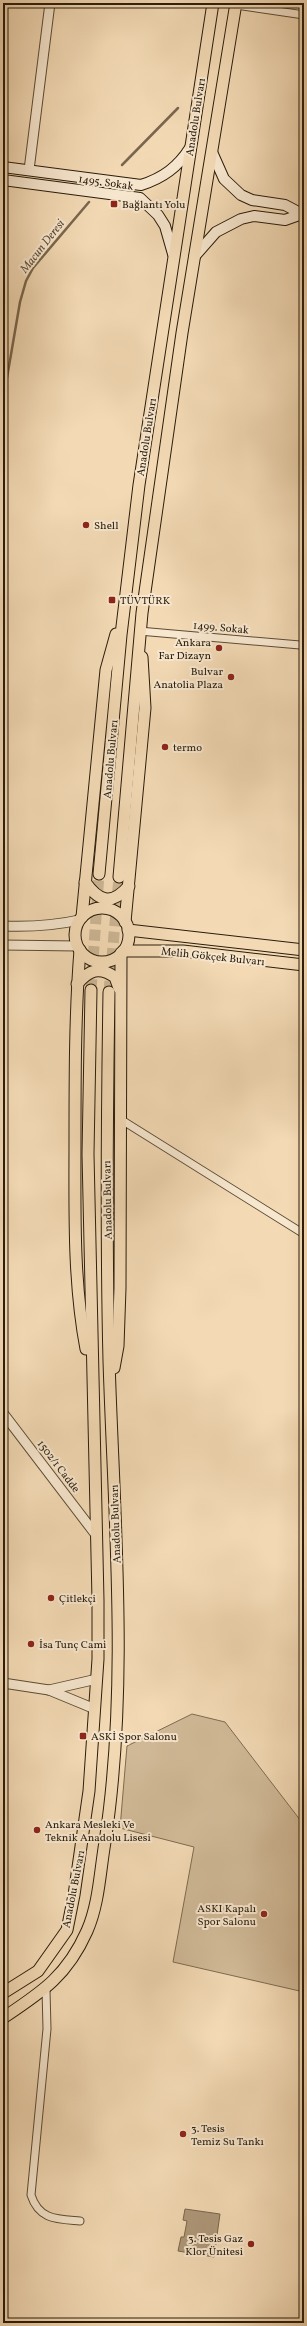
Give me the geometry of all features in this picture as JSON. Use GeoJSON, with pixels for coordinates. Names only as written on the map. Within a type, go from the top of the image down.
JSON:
{"type":"FeatureCollection","features":[{"type":"Feature","properties":{"kind":"main road","name":"Anadolu Bulvarı"},"geometry":{"type":"LineString","coordinates":[[99,874],[124,603],[139,485],[213,3]]}},
{"type":"Feature","properties":{"kind":"main road","name":"Anadolu Bulvarı"},"geometry":{"type":"LineString","coordinates":[[119,877],[139,635],[159,487],[194,257],[236,4]]}},
{"type":"Feature","properties":{"kind":"main road","name":"1495. Sokak"},"geometry":{"type":"LineString","coordinates":[[3,167],[141,185],[156,181],[178,164],[190,148]]}},
{"type":"Feature","properties":{"kind":"main road","name":"Anadolu Bulvarı"},"geometry":{"type":"LineString","coordinates":[[212,152],[224,179],[241,195],[252,200],[285,205],[303,214]]}},
{"type":"Feature","properties":{"kind":"main road"},"geometry":{"type":"LineString","coordinates":[[27,183],[29,170]]}},
{"type":"Feature","properties":{"kind":"main road","name":"1495. Sokak"},"geometry":{"type":"LineString","coordinates":[[3,180],[140,198],[158,215],[165,226],[174,254]]}},
{"type":"Feature","properties":{"kind":"main road"},"geometry":{"type":"LineString","coordinates":[[98,193],[100,180]]}},
{"type":"Feature","properties":{"kind":"main road"},"geometry":{"type":"LineString","coordinates":[[194,257],[216,232],[241,219],[254,216],[285,220],[303,214]]}},
{"type":"Feature","properties":{"kind":"main road"},"geometry":{"type":"LineString","coordinates":[[92,1379],[83,1334],[78,1286],[75,1174],[77,984],[79,948],[75,938],[81,918],[106,670],[124,603]]}},
{"type":"Feature","properties":{"kind":"main road"},"geometry":{"type":"LineString","coordinates":[[115,992],[122,952],[128,937],[126,926],[145,708],[141,644],[139,635]]}},
{"type":"Feature","properties":{"kind":"main road"},"geometry":{"type":"LineString","coordinates":[[85,882],[93,893],[102,899],[112,899],[122,894],[130,886]]}},
{"type":"Feature","properties":{"kind":"main road"},"geometry":{"type":"LineString","coordinates":[[81,918],[89,912],[105,908],[116,913],[126,926]]}},
{"type":"Feature","properties":{"kind":"main road","name":"Melih Gökçek Bulvarı"},"geometry":{"type":"LineString","coordinates":[[126,926],[304,950]]}},
{"type":"Feature","properties":{"kind":"main road"},"geometry":{"type":"LineString","coordinates":[[79,948],[92,960],[99,961],[115,958],[122,952]]}},
{"type":"Feature","properties":{"kind":"main road","name":"Melih Gökçek Bulvarı"},"geometry":{"type":"LineString","coordinates":[[122,952],[182,951],[304,966]]}},
{"type":"Feature","properties":{"kind":"main road"},"geometry":{"type":"LineString","coordinates":[[77,984],[91,971],[100,969],[115,977],[120,1119],[118,1346],[110,1390]]}},
{"type":"Feature","properties":{"kind":"main road","name":"Anadolu Bulvarı"},"geometry":{"type":"LineString","coordinates":[[3,1993],[38,1971],[66,1930],[74,1896],[89,1791],[97,1679],[98,1600],[88,1154],[91,990]]}},
{"type":"Feature","properties":{"kind":"main road","name":"Anadolu Bulvarı"},"geometry":{"type":"LineString","coordinates":[[3,2018],[46,1990],[70,1964],[88,1930],[95,1904],[110,1805],[119,1631],[110,1390],[106,1135],[115,992]]}},
{"type":"Feature","properties":{"kind":"street"},"geometry":{"type":"LineString","coordinates":[[29,170],[50,3]]}},
{"type":"Feature","properties":{"kind":"street"},"geometry":{"type":"LineString","coordinates":[[236,4],[304,15]]}},
{"type":"Feature","properties":{"kind":"street","name":"1499. Sokak"},"geometry":{"type":"LineString","coordinates":[[139,635],[300,645]]}},
{"type":"Feature","properties":{"kind":"street"},"geometry":{"type":"LineString","coordinates":[[3,926],[32,928],[56,925],[81,918]]}},
{"type":"Feature","properties":{"kind":"street"},"geometry":{"type":"LineString","coordinates":[[3,945],[79,948]]}},
{"type":"Feature","properties":{"kind":"street"},"geometry":{"type":"LineString","coordinates":[[120,1119],[304,1234]]}},
{"type":"Feature","properties":{"kind":"street","name":"1502/1 Cadde"},"geometry":{"type":"LineString","coordinates":[[3,1413],[96,1535]]}},
{"type":"Feature","properties":{"kind":"street"},"geometry":{"type":"LineString","coordinates":[[49,1690],[97,1679]]}},
{"type":"Feature","properties":{"kind":"street"},"geometry":{"type":"LineString","coordinates":[[3,1683],[49,1690],[95,1709]]}},
{"type":"Feature","properties":{"kind":"street"},"geometry":{"type":"LineString","coordinates":[[46,1990],[48,2029],[31,2195],[35,2207],[52,2218],[80,2221]]}},
{"type":"Feature","properties":{"kind":"shaded area"},"geometry":{"type":"Polygon","coordinates":[[[192,1714],[225,1722],[304,1825],[304,1992],[173,1962],[194,1847],[120,1828],[127,1746],[192,1714]]]}},
{"type":"Feature","properties":{"kind":"shaded area"},"geometry":{"type":"Polygon","coordinates":[[[185,2209],[220,2214],[214,2257],[178,2251],[181,2237],[184,2237],[187,2221],[183,2220],[185,2209]]]}},
{"type":"Feature","properties":{"kind":"waterway","name":"Macun Deresi"},"geometry":{"type":"LineString","coordinates":[[122,165],[178,108]]}},
{"type":"Feature","properties":{"kind":"waterway","name":"Macun Deresi"},"geometry":{"type":"LineString","coordinates":[[3,401],[20,302],[26,281],[33,268],[89,202]]}},
{"type":"Feature","properties":{"kind":"tunnel"},"geometry":{"type":"LineString","coordinates":[[91,990],[99,874]]}},
{"type":"Feature","properties":{"kind":"tunnel"},"geometry":{"type":"LineString","coordinates":[[109,992],[119,877]]}},
{"type":"Feature","properties":{"kind":"place","name":"Bağlantı Yolu"},"geometry":{"type":"Point","coordinates":[114,204]}},
{"type":"Feature","properties":{"kind":"place","name":"Shell"},"geometry":{"type":"Point","coordinates":[86,525]}},
{"type":"Feature","properties":{"kind":"place","name":"TÜVTÜRK"},"geometry":{"type":"Point","coordinates":[112,600]}},
{"type":"Feature","properties":{"kind":"place","name":"Ankara Far Dizayn"},"geometry":{"type":"Point","coordinates":[219,648]}},
{"type":"Feature","properties":{"kind":"place","name":"Bulvar Anatolia Plaza"},"geometry":{"type":"Point","coordinates":[231,677]}},
{"type":"Feature","properties":{"kind":"place","name":"termo"},"geometry":{"type":"Point","coordinates":[165,747]}},
{"type":"Feature","properties":{"kind":"place","name":"Çitlekçi"},"geometry":{"type":"Point","coordinates":[51,1598]}},
{"type":"Feature","properties":{"kind":"place","name":"İsa Tunç Cami"},"geometry":{"type":"Point","coordinates":[31,1644]}},
{"type":"Feature","properties":{"kind":"place","name":"ASKİ Spor Salonu"},"geometry":{"type":"Point","coordinates":[83,1736]}},
{"type":"Feature","properties":{"kind":"place","name":"Ankara Mesleki Ve Teknik Anadolu Lisesi"},"geometry":{"type":"Point","coordinates":[37,1830]}},
{"type":"Feature","properties":{"kind":"place","name":"ASKI Kapalı Spor Salonu"},"geometry":{"type":"Point","coordinates":[264,1914]}},
{"type":"Feature","properties":{"kind":"place","name":"3. Tesis Temiz Su Tankı"},"geometry":{"type":"Point","coordinates":[183,2134]}},
{"type":"Feature","properties":{"kind":"place","name":"3. Tesis Gaz Klor Ünitesi"},"geometry":{"type":"Point","coordinates":[251,2244]}}]}
